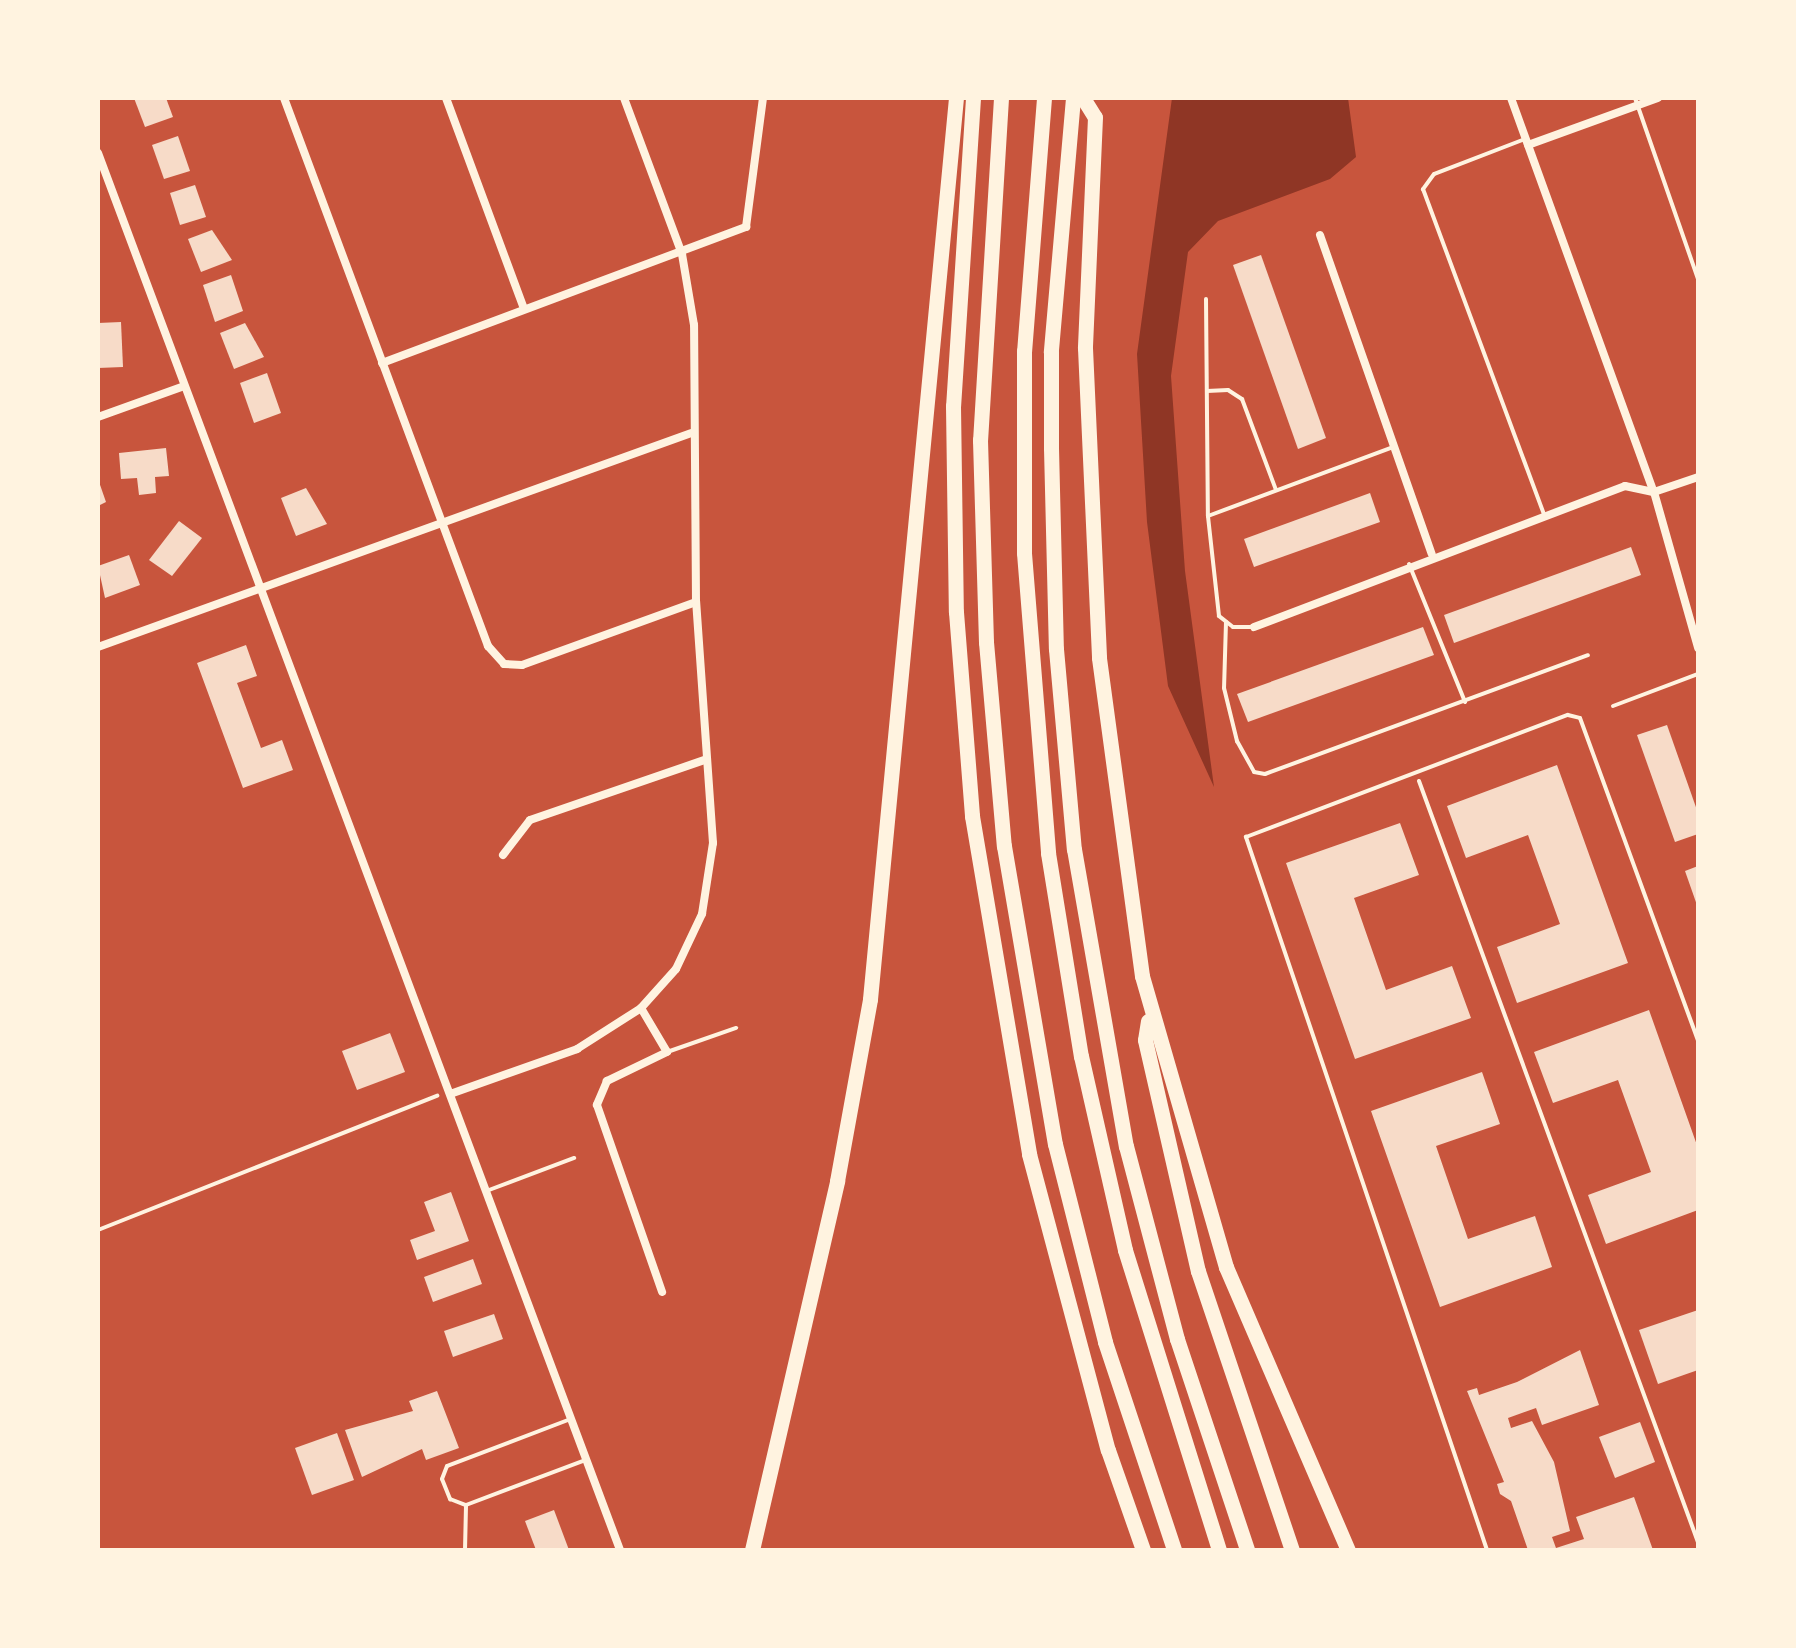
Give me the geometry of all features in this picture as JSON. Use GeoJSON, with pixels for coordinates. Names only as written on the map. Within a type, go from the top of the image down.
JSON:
{"type":"FeatureCollection","features":[{"type":"Feature","properties":{"kind":"highway"},"geometry":{"type":"LineString","coordinates":[[752,1550],[840,1164],[870,999],[956,98]]}},
{"type":"Feature","properties":{"kind":"highway"},"geometry":{"type":"LineString","coordinates":[[972,98],[952,406],[956,612],[972,816],[1005,1035],[1041,1203],[1108,1450],[1143,1550]]}},
{"type":"Feature","properties":{"kind":"highway"},"geometry":{"type":"LineString","coordinates":[[1001,98],[980,456],[986,642],[1002,829],[1055,1144],[1105,1342],[1174,1550]]}},
{"type":"Feature","properties":{"kind":"highway"},"geometry":{"type":"LineString","coordinates":[[1044,98],[1024,351],[1024,552],[1048,854],[1101,1154],[1151,1348],[1219,1550]]}},
{"type":"Feature","properties":{"kind":"highway"},"geometry":{"type":"LineString","coordinates":[[1073,98],[1051,352],[1051,465],[1056,650],[1074,849],[1131,1166],[1177,1339],[1248,1550]]}},
{"type":"Feature","properties":{"kind":"highway"},"geometry":{"type":"LineString","coordinates":[[1083,98],[1094,117],[1086,348],[1099,658],[1117,824],[1149,1012],[1226,1267],[1348,1550]]}},
{"type":"Feature","properties":{"kind":"highway"},"geometry":{"type":"LineString","coordinates":[[1149,1012],[1145,1040],[1198,1272],[1292,1550]]}},
{"type":"Feature","properties":{"kind":"street"},"geometry":{"type":"LineString","coordinates":[[284,98],[488,646],[504,664],[522,665],[696,602]]}},
{"type":"Feature","properties":{"kind":"street"},"geometry":{"type":"LineString","coordinates":[[446,98],[524,306]]}},
{"type":"Feature","properties":{"kind":"street"},"geometry":{"type":"LineString","coordinates":[[453,1093],[577,1049],[641,1008],[676,969],[702,914],[713,842],[704,760],[696,602],[692,433],[697,366],[682,254],[624,98]]}},
{"type":"Feature","properties":{"kind":"street"},"geometry":{"type":"LineString","coordinates":[[382,363],[524,306],[682,254],[746,227],[763,98]]}},
{"type":"Feature","properties":{"kind":"street"},"geometry":{"type":"LineString","coordinates":[[1511,98],[1654,492],[1694,617],[1698,648]]}},
{"type":"Feature","properties":{"kind":"street"},"geometry":{"type":"LineString","coordinates":[[1527,142],[1637,101],[1658,98]]}},
{"type":"Feature","properties":{"kind":"street"},"geometry":{"type":"LineString","coordinates":[[98,153],[453,1093],[620,1550]]}},
{"type":"Feature","properties":{"kind":"street"},"geometry":{"type":"LineString","coordinates":[[98,187],[108,183]]}},
{"type":"Feature","properties":{"kind":"street"},"geometry":{"type":"LineString","coordinates":[[1320,235],[1432,554]]}},
{"type":"Feature","properties":{"kind":"street"},"geometry":{"type":"LineString","coordinates":[[98,418],[184,386]]}},
{"type":"Feature","properties":{"kind":"street"},"geometry":{"type":"LineString","coordinates":[[98,646],[692,433]]}},
{"type":"Feature","properties":{"kind":"street"},"geometry":{"type":"LineString","coordinates":[[1254,627],[1432,554],[1625,486],[1654,492],[1698,477]]}},
{"type":"Feature","properties":{"kind":"street"},"geometry":{"type":"LineString","coordinates":[[503,855],[530,820],[704,760]]}},
{"type":"Feature","properties":{"kind":"street"},"geometry":{"type":"LineString","coordinates":[[641,1008],[667,1052],[607,1081],[597,1104],[662,1292]]}},
{"type":"Feature","properties":{"kind":"lane"},"geometry":{"type":"LineString","coordinates":[[1637,101],[1698,279]]}},
{"type":"Feature","properties":{"kind":"lane"},"geometry":{"type":"LineString","coordinates":[[1527,142],[1434,174],[1423,189],[1544,514]]}},
{"type":"Feature","properties":{"kind":"lane"},"geometry":{"type":"LineString","coordinates":[[1206,300],[1208,516],[1219,616],[1226,622],[1254,627]]}},
{"type":"Feature","properties":{"kind":"lane"},"geometry":{"type":"LineString","coordinates":[[1206,391],[1228,390],[1242,399],[1276,490]]}},
{"type":"Feature","properties":{"kind":"lane"},"geometry":{"type":"LineString","coordinates":[[1208,516],[1394,447]]}},
{"type":"Feature","properties":{"kind":"lane"},"geometry":{"type":"LineString","coordinates":[[1409,564],[1465,702]]}},
{"type":"Feature","properties":{"kind":"lane"},"geometry":{"type":"LineString","coordinates":[[1226,622],[1224,688],[1237,740],[1254,772],[1275,773],[1588,655]]}},
{"type":"Feature","properties":{"kind":"lane"},"geometry":{"type":"LineString","coordinates":[[1614,706],[1698,674]]}},
{"type":"Feature","properties":{"kind":"lane"},"geometry":{"type":"LineString","coordinates":[[1487,1550],[1246,837],[1568,715],[1580,718],[1698,1041]]}},
{"type":"Feature","properties":{"kind":"lane"},"geometry":{"type":"LineString","coordinates":[[667,1052],[736,1028]]}},
{"type":"Feature","properties":{"kind":"lane"},"geometry":{"type":"LineString","coordinates":[[488,1190],[574,1158]]}},
{"type":"Feature","properties":{"kind":"lane"},"geometry":{"type":"LineString","coordinates":[[572,1418],[447,1466],[442,1479],[450,1499],[466,1505],[587,1460]]}},
{"type":"Feature","properties":{"kind":"lane"},"geometry":{"type":"LineString","coordinates":[[465,1550],[466,1505]]}},
{"type":"Feature","properties":{"kind":"path"},"geometry":{"type":"LineString","coordinates":[[1416,771],[1698,1542]]}},
{"type":"Feature","properties":{"kind":"path"},"geometry":{"type":"LineString","coordinates":[[98,1230],[341,1132],[453,1093]]}},
{"type":"Feature","properties":{"kind":"shaded area"},"geometry":{"type":"Polygon","coordinates":[[[1172,98],[1348,98],[1356,157],[1330,179],[1218,221],[1188,252],[1171,376],[1185,571],[1214,787],[1168,686],[1147,522],[1137,354],[1172,98]]]}},
{"type":"Feature","properties":{"kind":"building"},"geometry":{"type":"Polygon","coordinates":[[[134,98],[166,98],[173,117],[145,127],[134,98]]]}},
{"type":"Feature","properties":{"kind":"building"},"geometry":{"type":"Polygon","coordinates":[[[178,136],[190,171],[164,179],[152,145],[178,136]]]}},
{"type":"Feature","properties":{"kind":"building"},"geometry":{"type":"Polygon","coordinates":[[[195,185],[206,217],[180,225],[170,193],[195,185]]]}},
{"type":"Feature","properties":{"kind":"building"},"geometry":{"type":"Polygon","coordinates":[[[212,230],[232,260],[201,272],[188,239],[212,230]]]}},
{"type":"Feature","properties":{"kind":"building"},"geometry":{"type":"Polygon","coordinates":[[[1261,255],[1326,438],[1298,449],[1233,265],[1261,255]]]}},
{"type":"Feature","properties":{"kind":"building"},"geometry":{"type":"Polygon","coordinates":[[[231,275],[243,311],[215,322],[203,285],[231,275]]]}},
{"type":"Feature","properties":{"kind":"building"},"geometry":{"type":"Polygon","coordinates":[[[121,322],[123,367],[98,368],[98,323],[121,322]]]}},
{"type":"Feature","properties":{"kind":"building"},"geometry":{"type":"Polygon","coordinates":[[[245,323],[264,357],[234,369],[220,333],[245,323]]]}},
{"type":"Feature","properties":{"kind":"building"},"geometry":{"type":"Polygon","coordinates":[[[267,373],[281,413],[254,423],[240,383],[267,373]]]}},
{"type":"Feature","properties":{"kind":"building"},"geometry":{"type":"Polygon","coordinates":[[[166,448],[169,476],[155,477],[156,493],[139,495],[137,478],[121,479],[119,453],[166,448]]]}},
{"type":"Feature","properties":{"kind":"building"},"geometry":{"type":"Polygon","coordinates":[[[98,479],[106,502],[98,506],[98,479]]]}},
{"type":"Feature","properties":{"kind":"building"},"geometry":{"type":"Polygon","coordinates":[[[306,488],[327,524],[296,536],[281,498],[306,488]]]}},
{"type":"Feature","properties":{"kind":"building"},"geometry":{"type":"Polygon","coordinates":[[[1370,493],[1380,522],[1254,567],[1244,539],[1370,493]]]}},
{"type":"Feature","properties":{"kind":"building"},"geometry":{"type":"Polygon","coordinates":[[[179,521],[202,538],[172,576],[149,560],[179,521]]]}},
{"type":"Feature","properties":{"kind":"building"},"geometry":{"type":"Polygon","coordinates":[[[1631,547],[1641,575],[1454,643],[1444,615],[1631,547]]]}},
{"type":"Feature","properties":{"kind":"building"},"geometry":{"type":"Polygon","coordinates":[[[129,555],[140,585],[105,598],[98,566],[129,555]]]}},
{"type":"Feature","properties":{"kind":"building"},"geometry":{"type":"Polygon","coordinates":[[[1423,627],[1434,655],[1248,722],[1237,694],[1423,627]]]}},
{"type":"Feature","properties":{"kind":"building"},"geometry":{"type":"Polygon","coordinates":[[[246,645],[257,676],[237,683],[261,748],[282,740],[293,770],[243,788],[197,663],[246,645]]]}},
{"type":"Feature","properties":{"kind":"building"},"geometry":{"type":"Polygon","coordinates":[[[1667,725],[1698,813],[1698,834],[1675,842],[1637,735],[1667,725]]]}},
{"type":"Feature","properties":{"kind":"building"},"geometry":{"type":"Polygon","coordinates":[[[1557,765],[1628,963],[1517,1003],[1497,947],[1560,924],[1528,835],[1466,858],[1447,806],[1557,765]]]}},
{"type":"Feature","properties":{"kind":"building"},"geometry":{"type":"Polygon","coordinates":[[[1400,823],[1419,875],[1354,898],[1386,990],[1452,966],[1471,1018],[1355,1059],[1286,863],[1400,823]]]}},
{"type":"Feature","properties":{"kind":"building"},"geometry":{"type":"Polygon","coordinates":[[[1698,866],[1698,908],[1685,871],[1698,866]]]}},
{"type":"Feature","properties":{"kind":"building"},"geometry":{"type":"Polygon","coordinates":[[[1649,1010],[1698,1148],[1698,1210],[1606,1244],[1588,1195],[1651,1172],[1618,1080],[1553,1103],[1534,1052],[1649,1010]]]}},
{"type":"Feature","properties":{"kind":"building"},"geometry":{"type":"Polygon","coordinates":[[[390,1033],[405,1072],[357,1090],[342,1051],[390,1033]]]}},
{"type":"Feature","properties":{"kind":"building"},"geometry":{"type":"Polygon","coordinates":[[[1482,1072],[1500,1124],[1436,1146],[1468,1239],[1535,1216],[1552,1267],[1440,1307],[1371,1111],[1482,1072]]]}},
{"type":"Feature","properties":{"kind":"building"},"geometry":{"type":"Polygon","coordinates":[[[451,1192],[469,1241],[417,1260],[410,1240],[435,1231],[424,1202],[451,1192]]]}},
{"type":"Feature","properties":{"kind":"building"},"geometry":{"type":"Polygon","coordinates":[[[473,1259],[482,1284],[433,1302],[424,1277],[473,1259]]]}},
{"type":"Feature","properties":{"kind":"building"},"geometry":{"type":"Polygon","coordinates":[[[1698,1310],[1698,1370],[1658,1384],[1639,1330],[1698,1310]]]}},
{"type":"Feature","properties":{"kind":"building"},"geometry":{"type":"Polygon","coordinates":[[[494,1314],[503,1339],[453,1357],[444,1331],[494,1314]]]}},
{"type":"Feature","properties":{"kind":"building"},"geometry":{"type":"Polygon","coordinates":[[[1580,1350],[1599,1405],[1542,1425],[1536,1408],[1508,1418],[1511,1428],[1532,1421],[1554,1462],[1570,1531],[1552,1537],[1556,1548],[1584,1539],[1576,1517],[1634,1497],[1653,1550],[1528,1550],[1511,1501],[1500,1494],[1497,1484],[1504,1482],[1467,1391],[1477,1388],[1479,1395],[1517,1382],[1580,1350]]]}},
{"type":"Feature","properties":{"kind":"building"},"geometry":{"type":"Polygon","coordinates":[[[437,1391],[459,1448],[426,1460],[422,1449],[362,1477],[345,1430],[413,1411],[409,1401],[437,1391]]]}},
{"type":"Feature","properties":{"kind":"building"},"geometry":{"type":"Polygon","coordinates":[[[1640,1422],[1655,1462],[1615,1478],[1599,1437],[1640,1422]]]}},
{"type":"Feature","properties":{"kind":"building"},"geometry":{"type":"Polygon","coordinates":[[[337,1433],[354,1480],[312,1495],[295,1448],[337,1433]]]}},
{"type":"Feature","properties":{"kind":"building"},"geometry":{"type":"Polygon","coordinates":[[[554,1510],[569,1550],[536,1550],[525,1521],[554,1510]]]}}]}
